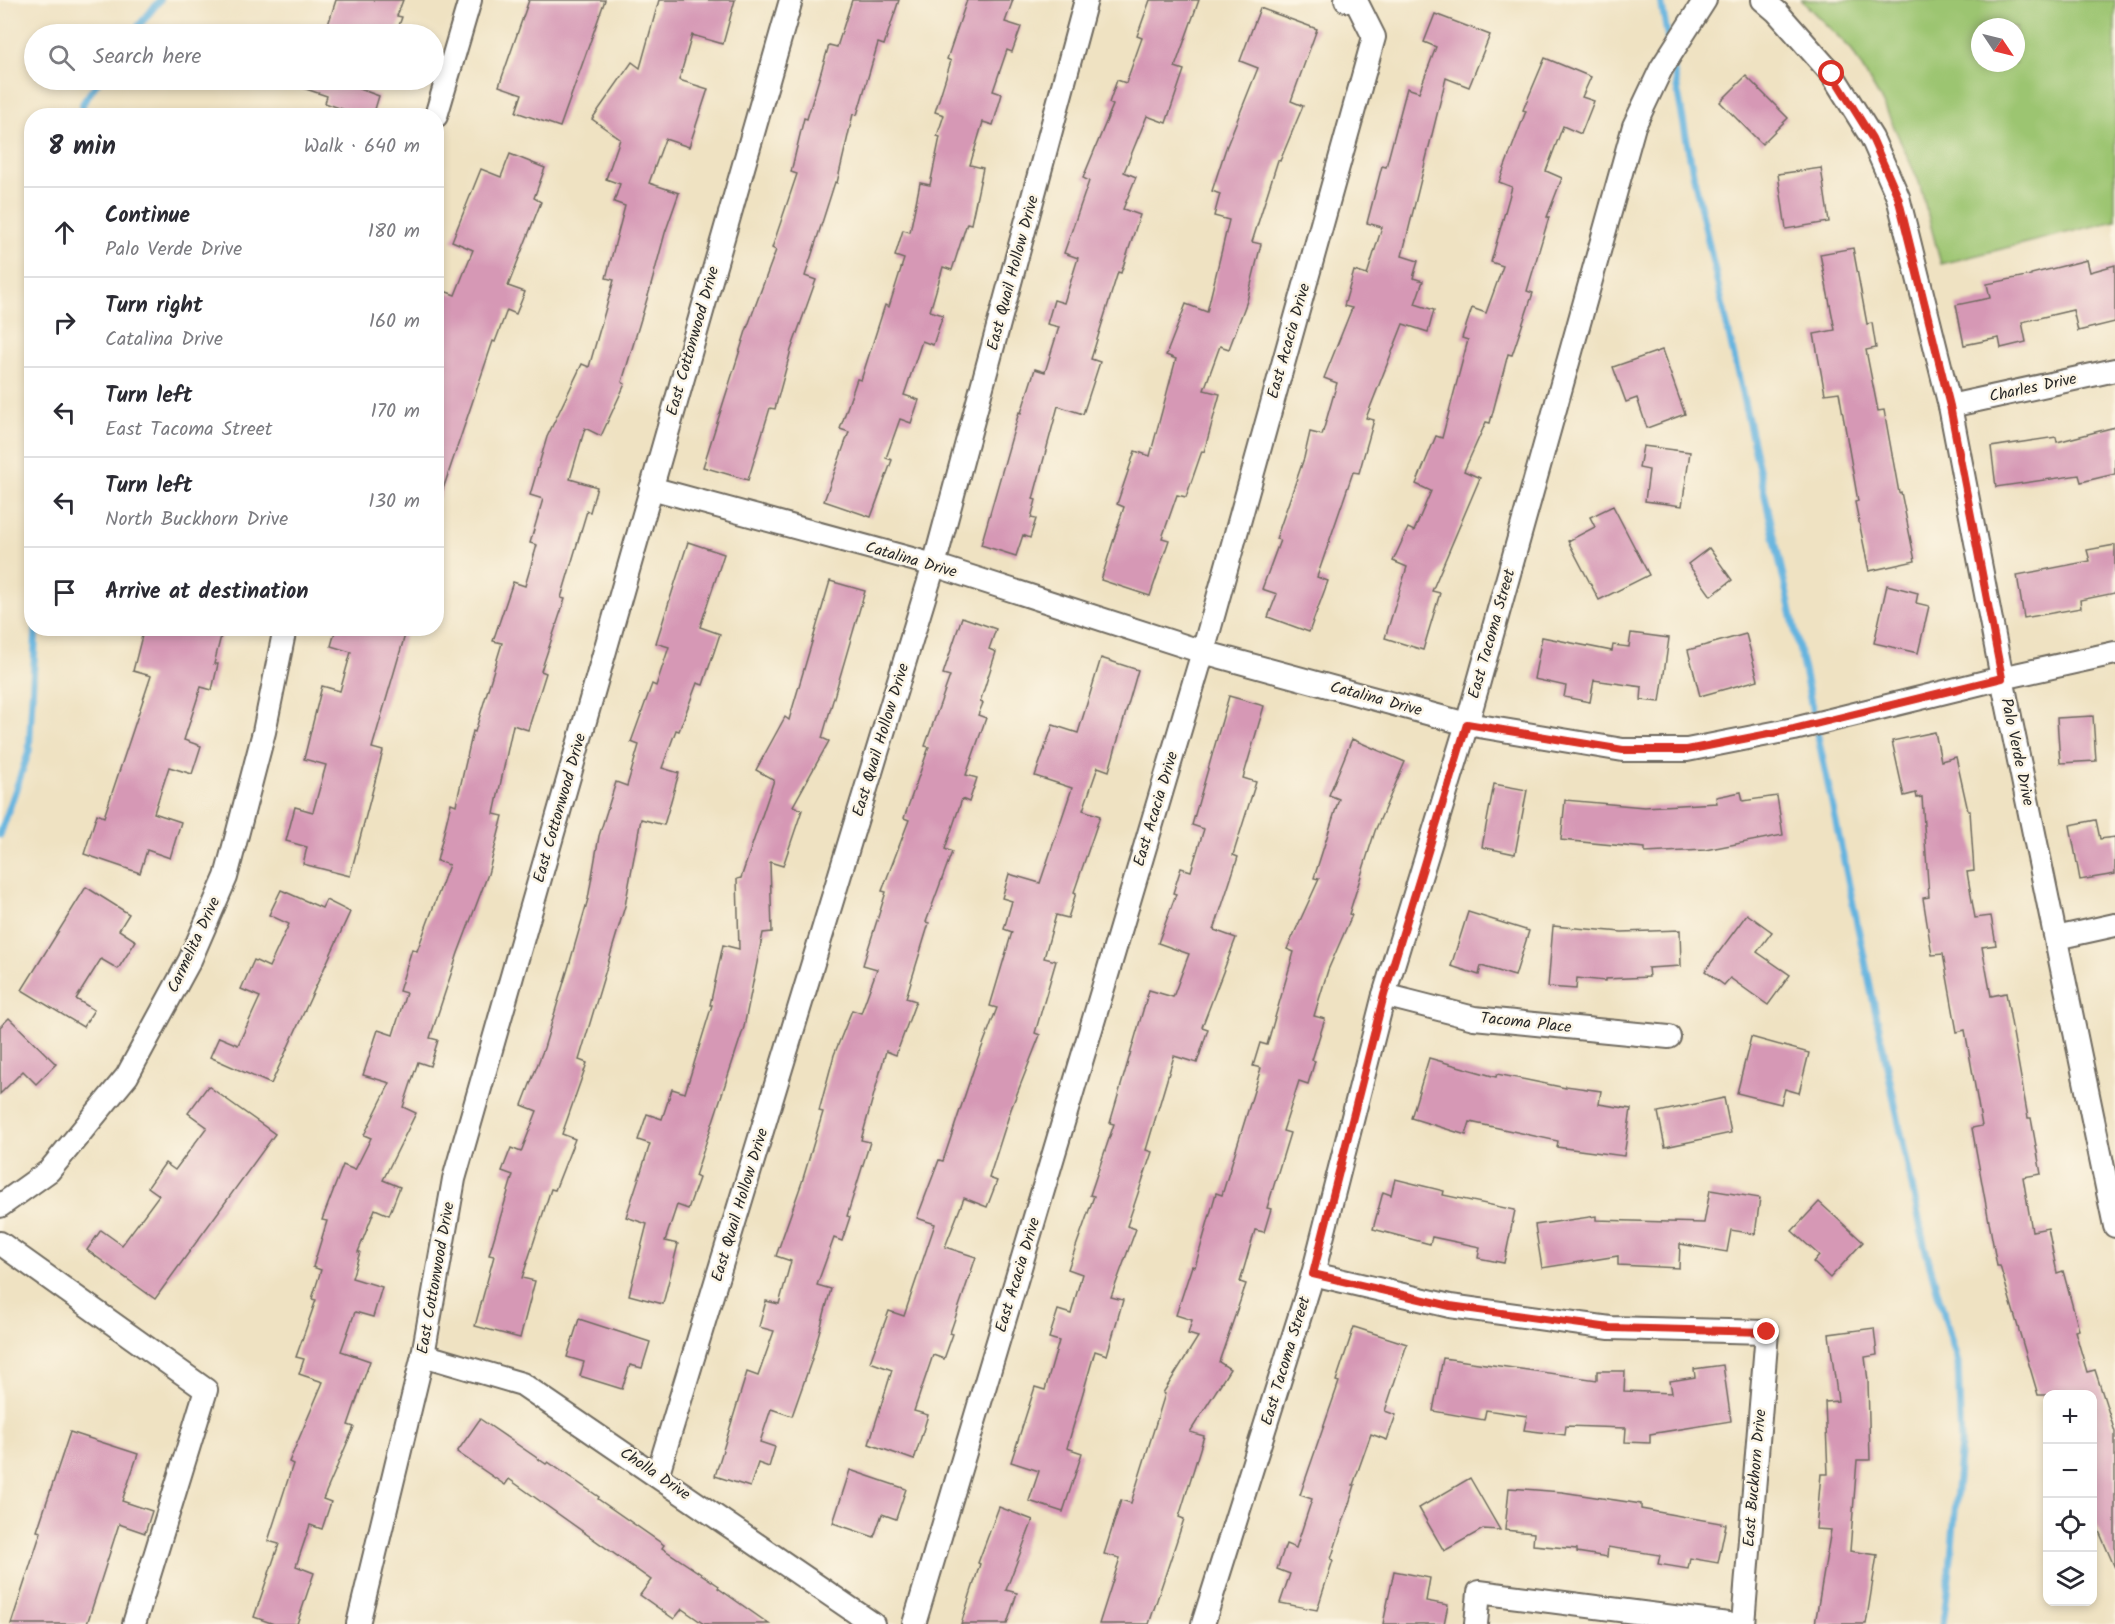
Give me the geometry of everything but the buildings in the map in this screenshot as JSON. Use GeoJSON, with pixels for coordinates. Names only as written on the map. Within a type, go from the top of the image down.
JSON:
{"type":"FeatureCollection","features":[{"type":"Feature","properties":{"kind":"street"},"geometry":{"type":"LineString","coordinates":[[444,89],[470,0]]}},
{"type":"Feature","properties":{"kind":"street","name":"East Cottonwood Drive"},"geometry":{"type":"LineString","coordinates":[[358,1624],[423,1355],[454,1179],[791,0]]}},
{"type":"Feature","properties":{"kind":"street","name":"East Quail Hollow Drive"},"geometry":{"type":"LineString","coordinates":[[657,1476],[934,565],[1086,0]]}},
{"type":"Feature","properties":{"kind":"street","name":"East Acacia Drive"},"geometry":{"type":"LineString","coordinates":[[914,1624],[1203,652],[1374,37],[1357,3],[1346,0]]}},
{"type":"Feature","properties":{"kind":"street","name":"East Tacoma Street"},"geometry":{"type":"LineString","coordinates":[[1203,1624],[1313,1274],[1384,995],[1467,724],[1634,126],[1661,69],[1705,0]]}},
{"type":"Feature","properties":{"kind":"street","name":"Palo Verde Drive"},"geometry":{"type":"LineString","coordinates":[[1763,0],[1777,12],[1832,74],[1872,138],[1898,197],[1950,406],[2002,678],[2115,1226]]}},
{"type":"Feature","properties":{"kind":"street"},"geometry":{"type":"LineString","coordinates":[[438,108],[444,90]]}},
{"type":"Feature","properties":{"kind":"street","name":"Charles Drive"},"geometry":{"type":"LineString","coordinates":[[1950,406],[2115,370]]}},
{"type":"Feature","properties":{"kind":"street","name":"Catalina Drive"},"geometry":{"type":"LineString","coordinates":[[651,488],[934,565],[1203,652],[1467,724],[1623,750],[1687,750],[1794,729],[2115,653]]}},
{"type":"Feature","properties":{"kind":"street","name":"Carmelita Drive"},"geometry":{"type":"LineString","coordinates":[[0,1206],[49,1171],[127,1076],[190,960],[226,877],[264,732],[283,636]]}},
{"type":"Feature","properties":{"kind":"street"},"geometry":{"type":"LineString","coordinates":[[2056,938],[2115,925]]}},
{"type":"Feature","properties":{"kind":"street","name":"Tacoma Place"},"geometry":{"type":"LineString","coordinates":[[1384,995],[1474,1018],[1669,1037]]}},
{"type":"Feature","properties":{"kind":"street"},"geometry":{"type":"LineString","coordinates":[[0,1243],[206,1390],[134,1624]]}},
{"type":"Feature","properties":{"kind":"street","name":"East Buckhorn Drive"},"geometry":{"type":"LineString","coordinates":[[1313,1274],[1450,1306],[1610,1328],[1767,1332],[1743,1624]]}},
{"type":"Feature","properties":{"kind":"street","name":"Cholla Drive"},"geometry":{"type":"LineString","coordinates":[[423,1355],[522,1384],[873,1624]]}},
{"type":"Feature","properties":{"kind":"street"},"geometry":{"type":"LineString","coordinates":[[1476,1624],[1479,1592],[1728,1624]]}},
{"type":"Feature","properties":{"kind":"green space"},"geometry":{"type":"Polygon","coordinates":[[[1801,0],[2115,0],[2115,221],[1941,264],[1919,182],[1885,107],[1851,49],[1801,0]]]}},
{"type":"Feature","properties":{"kind":"waterway"},"geometry":{"type":"LineString","coordinates":[[140,24],[160,0]]}},
{"type":"Feature","properties":{"kind":"waterway"},"geometry":{"type":"LineString","coordinates":[[1661,0],[1669,45]]}},
{"type":"Feature","properties":{"kind":"waterway"},"geometry":{"type":"LineString","coordinates":[[1672,61],[1693,173],[1807,684],[1925,1248],[1958,1363],[1961,1444],[1943,1624]]}},
{"type":"Feature","properties":{"kind":"waterway"},"geometry":{"type":"LineString","coordinates":[[82,108],[92,90]]}},
{"type":"Feature","properties":{"kind":"waterway"},"geometry":{"type":"LineString","coordinates":[[0,835],[29,751],[36,636]]}},
{"type":"Feature","properties":{"kind":"route"},"geometry":{"type":"LineString","coordinates":[[1767,1332],[1610,1328],[1450,1306],[1313,1274],[1384,995],[1467,724],[1623,750],[1687,750],[1794,729],[2002,678],[1950,406],[1898,197],[1872,138],[1832,74]]}}]}
